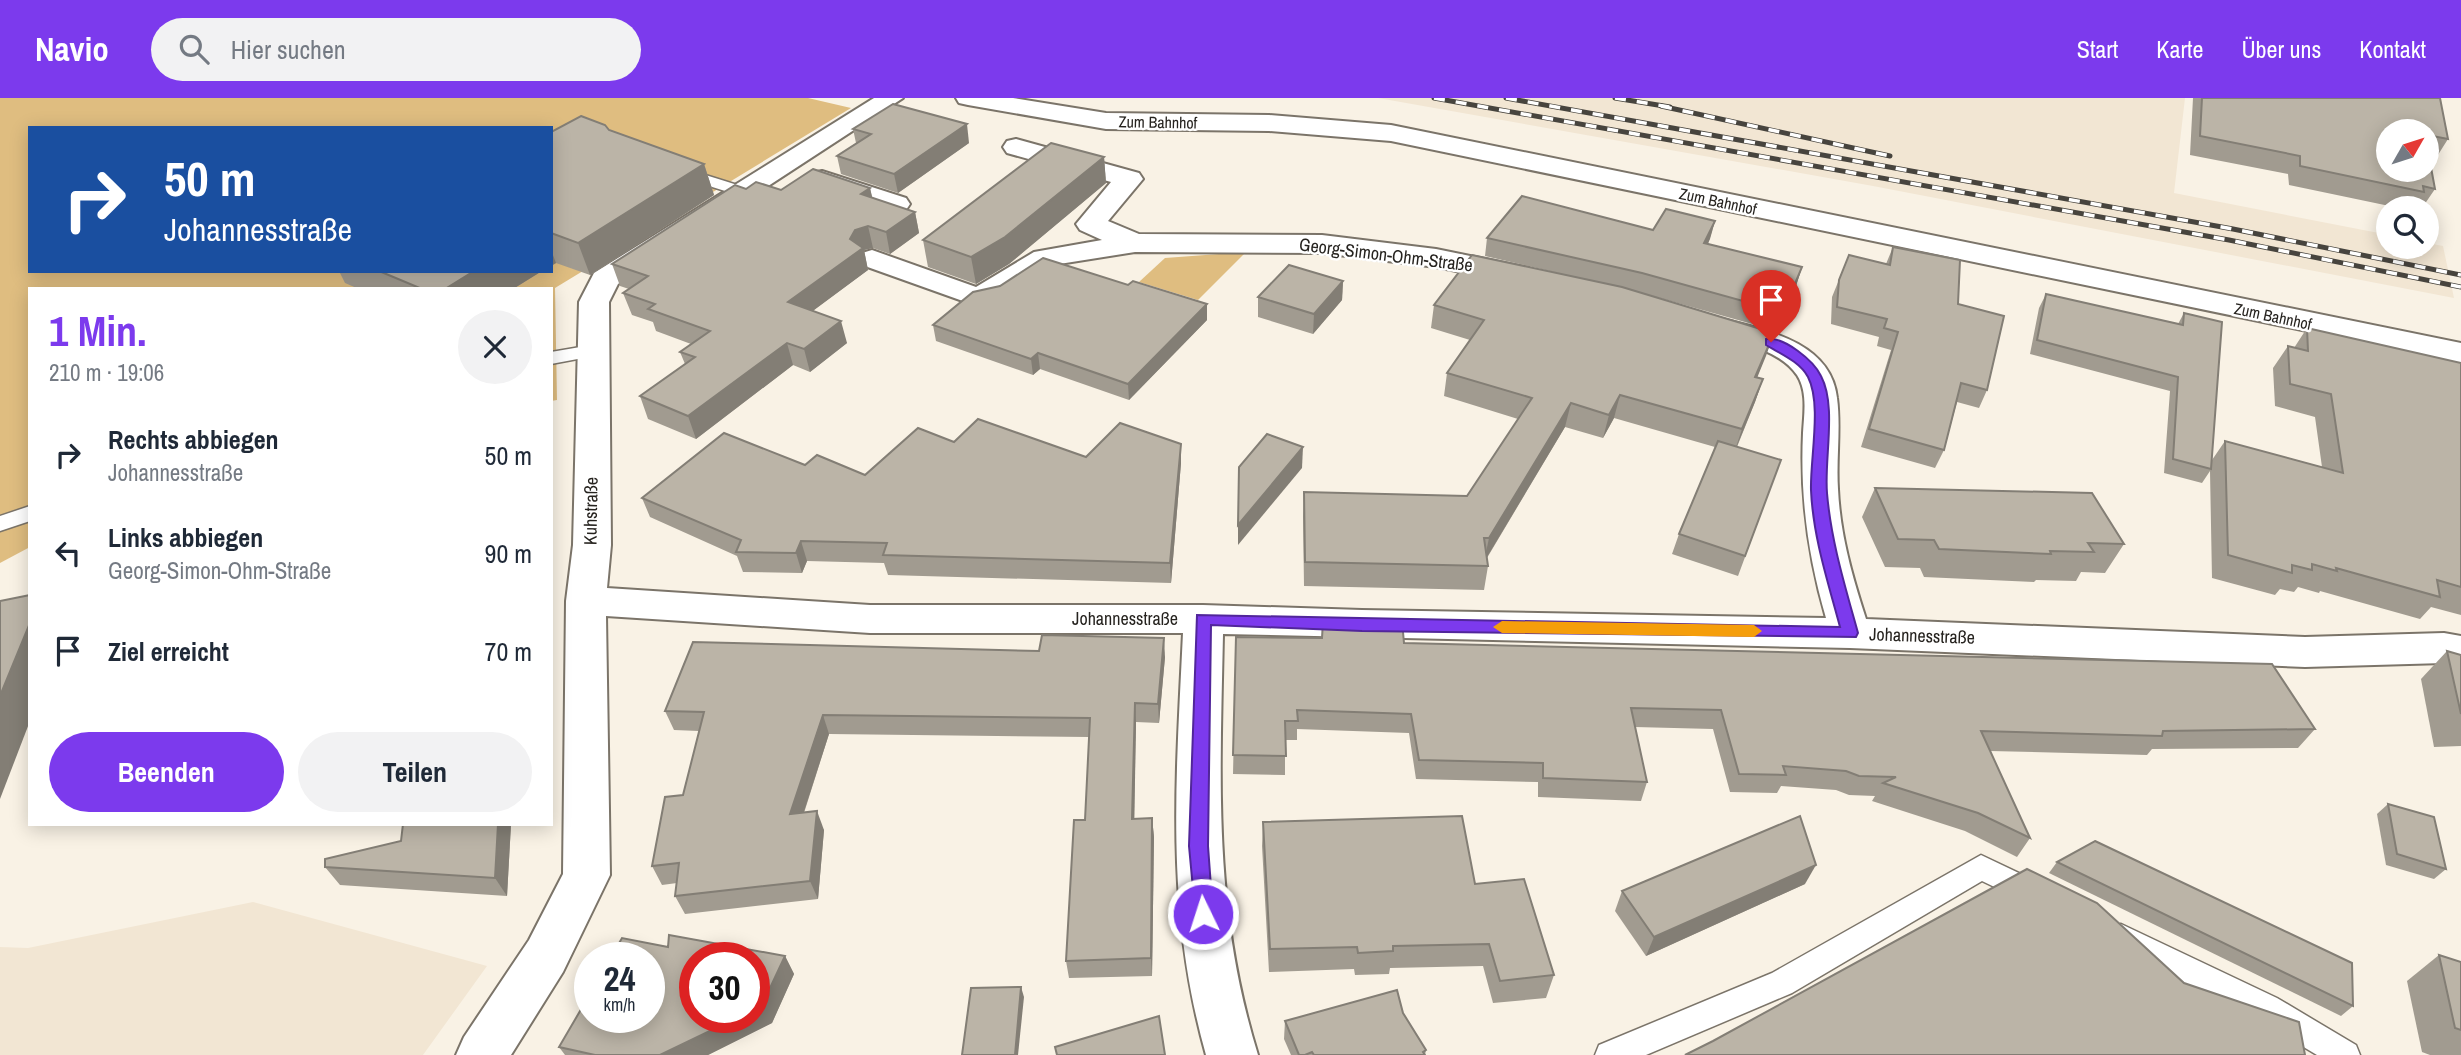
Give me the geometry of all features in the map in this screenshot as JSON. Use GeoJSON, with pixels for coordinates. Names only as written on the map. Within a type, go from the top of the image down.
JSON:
{"type":"FeatureCollection","features":[{"type":"Feature","properties":{"kind":"street","name":"Kuhstraße"},"geometry":{"type":"LineString","coordinates":[[482,1055],[546,956],[586,875],[589,834],[586,601],[592,545],[594,302],[605,279],[891,98]]}},
{"type":"Feature","properties":{"kind":"street","name":"Zum Bahnhof"},"geometry":{"type":"LineString","coordinates":[[968,98],[1106,121],[1269,123],[1391,133],[2461,353]]}},
{"type":"Feature","properties":{"kind":"street"},"geometry":{"type":"LineString","coordinates":[[1016,146],[1129,179],[1090,224],[1135,243]]}},
{"type":"Feature","properties":{"kind":"street"},"geometry":{"type":"LineString","coordinates":[[780,166],[896,204]]}},
{"type":"Feature","properties":{"kind":"street"},"geometry":{"type":"LineString","coordinates":[[872,259],[974,296],[990,294],[1044,258],[1135,243]]}},
{"type":"Feature","properties":{"kind":"street","name":"Georg-Simon-Ohm-Straße"},"geometry":{"type":"LineString","coordinates":[[1135,243],[1322,244],[1436,258],[1542,279]]}},
{"type":"Feature","properties":{"kind":"street"},"geometry":{"type":"LineString","coordinates":[[1692,319],[1771,342],[1800,359],[1815,376],[1821,394],[1819,490],[1825,541],[1850,633]]}},
{"type":"Feature","properties":{"kind":"street","name":"Johannesstraße"},"geometry":{"type":"LineString","coordinates":[[586,601],[870,619],[1203,619],[1362,625],[1850,633],[2305,652],[2444,648],[2461,652]]}},
{"type":"Feature","properties":{"kind":"street"},"geometry":{"type":"LineString","coordinates":[[1203,619],[1199,846],[1203,911],[1222,1028],[1232,1055]]}},
{"type":"Feature","properties":{"kind":"lane"},"geometry":{"type":"LineString","coordinates":[[664,167],[741,191]]}},
{"type":"Feature","properties":{"kind":"lane"},"geometry":{"type":"LineString","coordinates":[[553,358],[592,351]]}},
{"type":"Feature","properties":{"kind":"lane"},"geometry":{"type":"LineString","coordinates":[[0,524],[28,514]]}},
{"type":"Feature","properties":{"kind":"lane"},"geometry":{"type":"LineString","coordinates":[[1610,1055],[1782,983],[1981,867],[2055,904]]}},
{"type":"Feature","properties":{"kind":"lane"},"geometry":{"type":"LineString","coordinates":[[2092,922],[2266,1008],[2345,1055]]}},
{"type":"Feature","properties":{"kind":"shaded area"},"geometry":{"type":"Polygon","coordinates":[[[0,98],[808,98],[851,108],[555,288],[557,400],[553,401],[553,287],[28,287],[28,548],[0,563],[0,98]]]}},
{"type":"Feature","properties":{"kind":"shaded area"},"geometry":{"type":"Polygon","coordinates":[[[1378,98],[2185,98],[2174,193],[2376,232],[2376,259],[2439,259],[2439,245],[2443,246],[2454,298],[1873,186],[1378,98]]]}},
{"type":"Feature","properties":{"kind":"shaded area"},"geometry":{"type":"Polygon","coordinates":[[[1246,252],[1198,300],[1139,282],[1165,258],[1246,252]]]}},
{"type":"Feature","properties":{"kind":"shaded area"},"geometry":{"type":"Polygon","coordinates":[[[253,902],[487,966],[423,1055],[0,1055],[0,947],[28,948],[253,902]]]}},
{"type":"Feature","properties":{"kind":"building"},"geometry":{"type":"Polygon","coordinates":[[[2202,98],[2440,98],[2448,139],[2440,137],[2440,119],[2376,119],[2376,182],[2300,166],[2300,156],[2200,136],[2202,98]]]}},
{"type":"Feature","properties":{"kind":"building"},"geometry":{"type":"Polygon","coordinates":[[[893,104],[967,124],[894,174],[837,156],[871,134],[853,129],[893,104]]]}},
{"type":"Feature","properties":{"kind":"building"},"geometry":{"type":"Polygon","coordinates":[[[581,116],[605,125],[609,130],[704,164],[578,243],[553,234],[553,131],[581,116]]]}},
{"type":"Feature","properties":{"kind":"building"},"geometry":{"type":"Polygon","coordinates":[[[1051,143],[1104,157],[1005,237],[971,257],[923,240],[1051,143]]]}},
{"type":"Feature","properties":{"kind":"building"},"geometry":{"type":"Polygon","coordinates":[[[813,169],[870,188],[861,194],[915,212],[886,232],[868,226],[855,230],[850,239],[863,248],[788,302],[841,321],[804,349],[787,343],[688,416],[640,396],[695,357],[680,352],[710,331],[648,309],[655,304],[623,293],[648,276],[612,264],[735,185],[746,189],[756,182],[781,190],[813,169]]]}},
{"type":"Feature","properties":{"kind":"building"},"geometry":{"type":"Polygon","coordinates":[[[2376,182],[2434,182],[2435,189],[2423,186],[2424,192],[2376,182]]]}},
{"type":"Feature","properties":{"kind":"building"},"geometry":{"type":"Polygon","coordinates":[[[1522,196],[1653,230],[1666,209],[1715,221],[1704,243],[1802,267],[1783,312],[1642,273],[1487,238],[1522,196]]]}},
{"type":"Feature","properties":{"kind":"building"},"geometry":{"type":"Polygon","coordinates":[[[1893,247],[1960,260],[1958,304],[2004,316],[1987,390],[1961,383],[1944,450],[1869,429],[1898,332],[1884,328],[1887,319],[1837,307],[1839,280],[1849,255],[1890,265],[1893,247]]]}},
{"type":"Feature","properties":{"kind":"building"},"geometry":{"type":"Polygon","coordinates":[[[1472,255],[1622,287],[1774,333],[1755,377],[1763,379],[1742,429],[1620,395],[1609,415],[1571,403],[1489,538],[1484,538],[1488,566],[1305,562],[1304,492],[1467,496],[1532,398],[1447,373],[1484,320],[1434,305],[1472,255]]]}},
{"type":"Feature","properties":{"kind":"building"},"geometry":{"type":"Polygon","coordinates":[[[1043,258],[1128,285],[1133,281],[1207,304],[1128,384],[1038,353],[1031,359],[933,325],[973,292],[1000,286],[1043,258]]]}},
{"type":"Feature","properties":{"kind":"building"},"geometry":{"type":"Polygon","coordinates":[[[1289,265],[1343,281],[1314,314],[1258,297],[1289,265]]]}},
{"type":"Feature","properties":{"kind":"building"},"geometry":{"type":"Polygon","coordinates":[[[384,273],[471,273],[448,287],[417,287],[384,273]]]}},
{"type":"Feature","properties":{"kind":"building"},"geometry":{"type":"Polygon","coordinates":[[[2046,294],[2183,325],[2184,313],[2222,322],[2211,469],[2173,459],[2178,377],[2037,340],[2046,294]]]}},
{"type":"Feature","properties":{"kind":"building"},"geometry":{"type":"Polygon","coordinates":[[[2307,328],[2461,363],[2461,587],[2437,580],[2440,597],[2336,568],[2337,571],[2312,564],[2312,570],[2292,565],[2292,573],[2228,555],[2225,441],[2343,473],[2331,394],[2290,384],[2288,346],[2308,351],[2307,328]]]}},
{"type":"Feature","properties":{"kind":"building"},"geometry":{"type":"Polygon","coordinates":[[[978,419],[1086,457],[1120,423],[1181,444],[1170,563],[883,555],[887,543],[801,541],[796,553],[736,552],[741,540],[642,498],[724,433],[805,465],[817,455],[865,475],[918,428],[954,442],[978,419]]]}},
{"type":"Feature","properties":{"kind":"building"},"geometry":{"type":"Polygon","coordinates":[[[1267,434],[1303,447],[1238,525],[1239,467],[1267,434]]]}},
{"type":"Feature","properties":{"kind":"building"},"geometry":{"type":"Polygon","coordinates":[[[1718,441],[1781,460],[1745,556],[1679,534],[1718,441]]]}},
{"type":"Feature","properties":{"kind":"building"},"geometry":{"type":"Polygon","coordinates":[[[1875,488],[2092,493],[2124,544],[2088,543],[2094,552],[2050,551],[2051,554],[1939,549],[1934,540],[1898,539],[1875,488]]]}},
{"type":"Feature","properties":{"kind":"building"},"geometry":{"type":"Polygon","coordinates":[[[28,595],[28,628],[0,696],[0,601],[28,595]]]}},
{"type":"Feature","properties":{"kind":"building"},"geometry":{"type":"Polygon","coordinates":[[[1323,621],[1402,621],[1404,643],[2272,664],[2315,729],[2163,731],[2162,736],[1981,731],[2030,838],[1978,813],[1883,783],[1896,777],[1859,776],[1846,771],[1783,766],[1786,775],[1739,774],[1721,710],[1631,708],[1647,782],[1543,778],[1543,763],[1419,760],[1411,714],[1297,710],[1298,721],[1285,721],[1286,756],[1233,755],[1236,637],[1322,638],[1323,621]]]}},
{"type":"Feature","properties":{"kind":"building"},"geometry":{"type":"Polygon","coordinates":[[[1042,635],[1164,638],[1158,704],[1135,703],[1132,819],[1152,818],[1151,958],[1066,961],[1074,820],[1085,820],[1090,718],[823,715],[790,814],[817,811],[810,881],[675,896],[679,863],[652,866],[665,797],[683,795],[704,712],[665,711],[693,642],[1039,651],[1042,635]]]}},
{"type":"Feature","properties":{"kind":"building"},"geometry":{"type":"Polygon","coordinates":[[[2447,651],[2461,655],[2461,714],[2447,651]]]}},
{"type":"Feature","properties":{"kind":"building"},"geometry":{"type":"Polygon","coordinates":[[[2388,804],[2434,817],[2446,869],[2397,854],[2388,804]]]}},
{"type":"Feature","properties":{"kind":"building"},"geometry":{"type":"Polygon","coordinates":[[[1462,816],[1475,884],[1524,879],[1554,975],[1500,981],[1489,944],[1393,946],[1393,951],[1358,953],[1357,947],[1270,949],[1263,822],[1462,816]]]}},
{"type":"Feature","properties":{"kind":"building"},"geometry":{"type":"Polygon","coordinates":[[[1800,816],[1816,865],[1654,937],[1622,891],[1800,816]]]}},
{"type":"Feature","properties":{"kind":"building"},"geometry":{"type":"Polygon","coordinates":[[[403,826],[498,826],[495,878],[325,867],[325,859],[401,841],[403,826]]]}},
{"type":"Feature","properties":{"kind":"building"},"geometry":{"type":"Polygon","coordinates":[[[2095,841],[2352,963],[2353,1006],[2057,862],[2095,841]]]}},
{"type":"Feature","properties":{"kind":"building"},"geometry":{"type":"Polygon","coordinates":[[[2027,869],[2097,903],[2184,983],[2299,1022],[2305,1055],[1685,1055],[1713,1041],[2027,869]]]}},
{"type":"Feature","properties":{"kind":"building"},"geometry":{"type":"Polygon","coordinates":[[[669,935],[708,942],[679,942],[679,1033],[706,1033],[660,1055],[595,1055],[559,1047],[574,1021],[574,1033],[665,1033],[665,946],[668,947],[669,935]]]}},
{"type":"Feature","properties":{"kind":"building"},"geometry":{"type":"Polygon","coordinates":[[[622,938],[642,942],[620,942],[622,938]]]}},
{"type":"Feature","properties":{"kind":"building"},"geometry":{"type":"Polygon","coordinates":[[[770,953],[785,956],[770,988],[770,953]]]}},
{"type":"Feature","properties":{"kind":"building"},"geometry":{"type":"Polygon","coordinates":[[[2439,955],[2461,962],[2461,1030],[2455,1028],[2439,955]]]}},
{"type":"Feature","properties":{"kind":"building"},"geometry":{"type":"Polygon","coordinates":[[[1021,987],[1015,1055],[962,1055],[971,988],[1021,987]]]}},
{"type":"Feature","properties":{"kind":"building"},"geometry":{"type":"Polygon","coordinates":[[[1397,990],[1403,1013],[1426,1050],[1423,1052],[1425,1055],[1314,1055],[1312,1052],[1299,1055],[1285,1021],[1397,990]]]}},
{"type":"Feature","properties":{"kind":"building"},"geometry":{"type":"Polygon","coordinates":[[[1159,1016],[1165,1055],[1057,1055],[1055,1047],[1159,1016]]]}},
{"type":"Feature","properties":{"kind":"railway"},"geometry":{"type":"LineString","coordinates":[[1434,98],[2229,240],[2461,287]]}},
{"type":"Feature","properties":{"kind":"railway"},"geometry":{"type":"LineString","coordinates":[[1506,98],[2233,229],[2461,275]]}},
{"type":"Feature","properties":{"kind":"railway"},"geometry":{"type":"LineString","coordinates":[[1615,98],[1670,107]]}},
{"type":"Feature","properties":{"kind":"railway"},"geometry":{"type":"LineString","coordinates":[[1661,106],[1890,156]]}},
{"type":"Feature","properties":{"kind":"slow traffic"},"geometry":{"type":"LineString","coordinates":[[1502,627],[1754,631]]}},
{"type":"Feature","properties":{"kind":"route"},"geometry":{"type":"LineString","coordinates":[[1203,914],[1199,846],[1203,619],[1362,625],[1850,633],[1825,541],[1819,490],[1821,394],[1815,376],[1800,359],[1771,342]]}}]}
